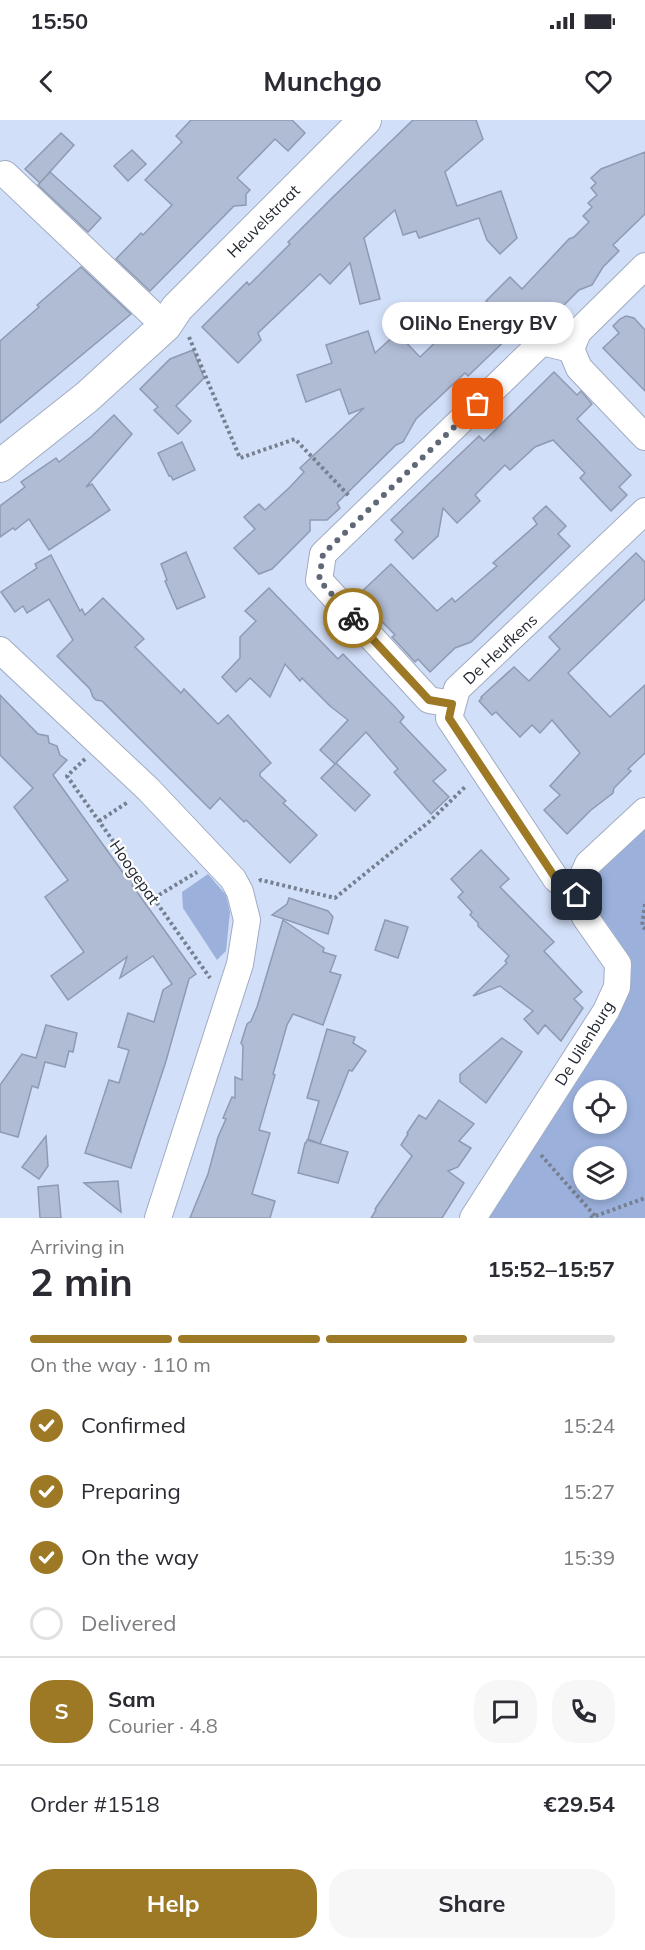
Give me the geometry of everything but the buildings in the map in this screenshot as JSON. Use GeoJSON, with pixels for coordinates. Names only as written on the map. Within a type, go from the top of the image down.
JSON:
{"type":"FeatureCollection","features":[{"type":"Feature","properties":{"kind":"street","name":"Heuvelstraat"},"geometry":{"type":"LineString","coordinates":[[0,465],[87,397],[171,317],[365,120]]}},
{"type":"Feature","properties":{"kind":"street"},"geometry":{"type":"LineString","coordinates":[[5,174],[171,317]]}},
{"type":"Feature","properties":{"kind":"street"},"geometry":{"type":"LineString","coordinates":[[645,266],[578,332],[571,349],[579,368],[645,437]]}},
{"type":"Feature","properties":{"kind":"street"},"geometry":{"type":"LineString","coordinates":[[571,349],[542,342],[323,554],[319,580],[429,700],[452,704],[449,718],[483,770],[556,879],[577,895],[588,864],[645,811]]}},
{"type":"Feature","properties":{"kind":"street","name":"De Heufkens"},"geometry":{"type":"LineString","coordinates":[[452,704],[457,689],[645,511]]}},
{"type":"Feature","properties":{"kind":"street"},"geometry":{"type":"LineString","coordinates":[[0,650],[148,789],[233,879],[240,892],[247,920],[240,964],[158,1218]]}},
{"type":"Feature","properties":{"kind":"street","name":"De Uilenburg"},"geometry":{"type":"LineString","coordinates":[[473,1218],[606,1011],[617,987],[618,964],[585,917],[577,895]]}},
{"type":"Feature","properties":{"kind":"path"},"geometry":{"type":"LineString","coordinates":[[171,317],[240,458],[295,439],[365,513]]}},
{"type":"Feature","properties":{"kind":"path","name":"Hoogepat"},"geometry":{"type":"LineString","coordinates":[[98,744],[67,776],[228,1003]]}},
{"type":"Feature","properties":{"kind":"path"},"geometry":{"type":"LineString","coordinates":[[240,892],[261,880],[335,898],[430,821],[483,770]]}},
{"type":"Feature","properties":{"kind":"path"},"geometry":{"type":"LineString","coordinates":[[99,820],[148,789]]}},
{"type":"Feature","properties":{"kind":"path"},"geometry":{"type":"LineString","coordinates":[[154,898],[216,860]]}},
{"type":"Feature","properties":{"kind":"path"},"geometry":{"type":"LineString","coordinates":[[645,904],[642,926],[645,929]]}},
{"type":"Feature","properties":{"kind":"path"},"geometry":{"type":"LineString","coordinates":[[525,1137],[593,1217],[645,1198]]}},
{"type":"Feature","properties":{"kind":"shaded area"},"geometry":{"type":"Polygon","coordinates":[[[645,823],[645,1218],[488,1218],[573,1086],[573,1134],[627,1134],[627,1080],[577,1080],[616,1019],[628,990],[626,954],[599,913],[593,883],[598,869],[645,823]]]}},
{"type":"Feature","properties":{"kind":"shaded area"},"geometry":{"type":"Polygon","coordinates":[[[208,874],[226,895],[230,912],[226,951],[217,960],[183,908],[182,892],[208,874]]]}},
{"type":"Feature","properties":{"kind":"way so far"},"geometry":{"type":"LineString","coordinates":[[353,618],[319,580],[323,554],[478,404]]}},
{"type":"Feature","properties":{"kind":"place","name":"OliNo Energy BV"},"geometry":{"type":"Point","coordinates":[478,404]}},
{"type":"Feature","properties":{"kind":"route"},"geometry":{"type":"LineString","coordinates":[[353,618],[429,700],[452,704],[449,718],[556,879],[577,895]]}}]}
